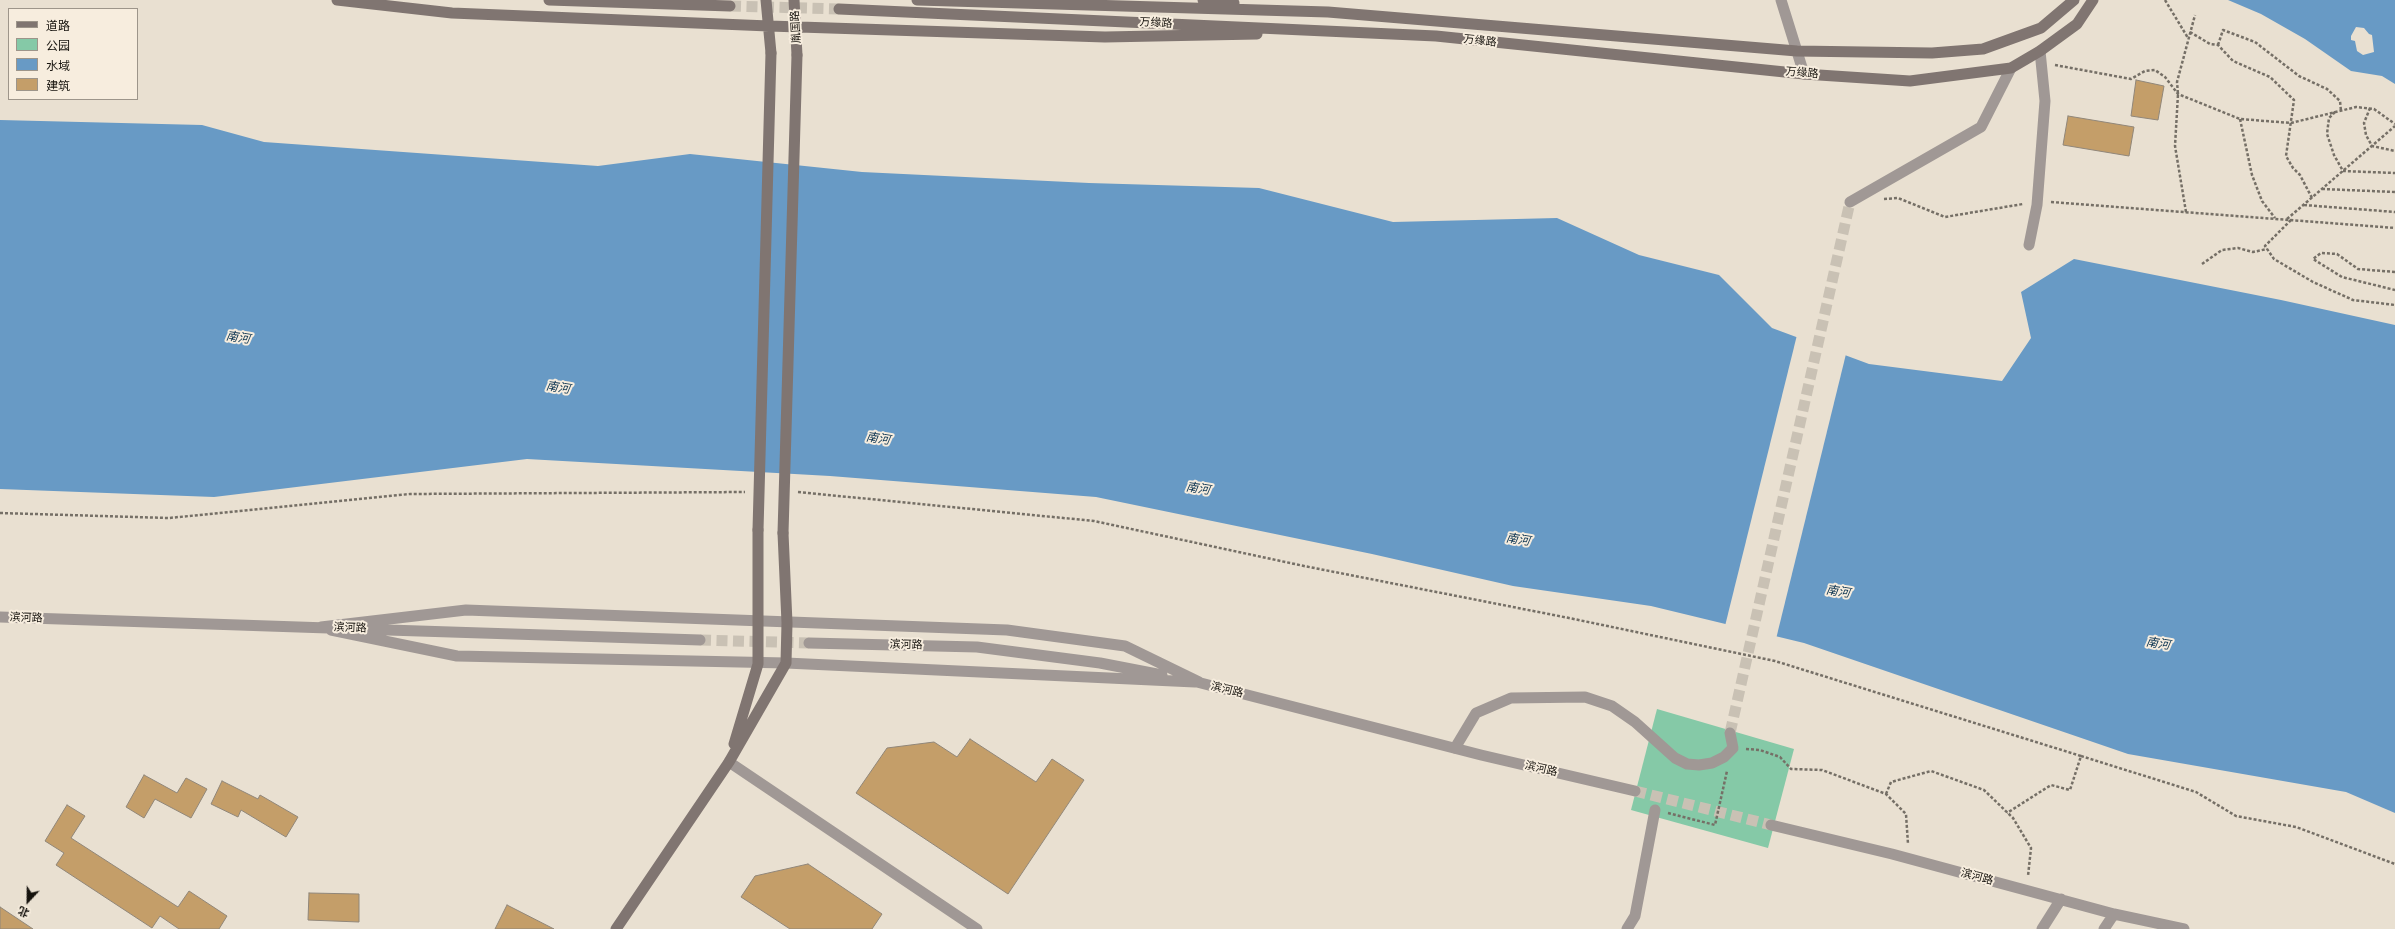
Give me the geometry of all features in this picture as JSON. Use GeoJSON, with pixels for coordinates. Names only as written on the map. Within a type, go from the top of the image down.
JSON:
{"type":"FeatureCollection","features":[{"type":"Feature","properties":{"kind":"main road"},"geometry":{"type":"LineString","coordinates":[[337,0],[452,13],[769,26],[1106,37],[1360,32]]}},
{"type":"Feature","properties":{"kind":"main road"},"geometry":{"type":"LineString","coordinates":[[549,0],[730,6]]}},
{"type":"Feature","properties":{"kind":"main road"},"geometry":{"type":"LineString","coordinates":[[729,762],[758,664],[758,530],[771,53],[766,0]]}},
{"type":"Feature","properties":{"kind":"main road","name":"胤国路"},"geometry":{"type":"LineString","coordinates":[[786,664],[787,623],[783,533],[797,55],[794,0]]}},
{"type":"Feature","properties":{"kind":"main road","name":"万缘路"},"geometry":{"type":"LineString","coordinates":[[917,0],[1328,12],[1797,51],[1932,53],[1983,49],[2041,28],[2074,0]]}},
{"type":"Feature","properties":{"kind":"main road"},"geometry":{"type":"LineString","coordinates":[[1203,0],[1328,12]]}},
{"type":"Feature","properties":{"kind":"main road","name":"万缘路"},"geometry":{"type":"LineString","coordinates":[[839,9],[1436,36],[1804,74],[1910,81],[2011,68],[2040,51],[2077,24],[2093,0]]}},
{"type":"Feature","properties":{"kind":"main road"},"geometry":{"type":"LineString","coordinates":[[616,929],[729,762],[786,664]]}},
{"type":"Feature","properties":{"kind":"street"},"geometry":{"type":"LineString","coordinates":[[1781,0],[1804,74]]}},
{"type":"Feature","properties":{"kind":"street"},"geometry":{"type":"LineString","coordinates":[[2029,245],[2037,201],[2045,101],[2040,51]]}},
{"type":"Feature","properties":{"kind":"street"},"geometry":{"type":"LineString","coordinates":[[1850,202],[1981,127],[2011,68]]}},
{"type":"Feature","properties":{"kind":"street"},"geometry":{"type":"LineString","coordinates":[[321,628],[466,610],[1007,630],[1125,646],[1198,682]]}},
{"type":"Feature","properties":{"kind":"street","name":"滨河路"},"geometry":{"type":"LineString","coordinates":[[0,617],[700,640]]}},
{"type":"Feature","properties":{"kind":"street"},"geometry":{"type":"LineString","coordinates":[[321,628],[457,656],[786,664],[1198,682]]}},
{"type":"Feature","properties":{"kind":"street","name":"滨河路"},"geometry":{"type":"LineString","coordinates":[[809,643],[977,647],[1100,663],[1198,682],[1455,748],[1635,791]]}},
{"type":"Feature","properties":{"kind":"street"},"geometry":{"type":"LineString","coordinates":[[1455,748],[1476,713],[1511,698],[1557,696],[1585,697],[1612,706],[1635,722],[1675,758],[1686,764],[1700,765],[1712,763],[1724,757],[1733,748],[1730,733]]}},
{"type":"Feature","properties":{"kind":"street"},"geometry":{"type":"LineString","coordinates":[[729,762],[977,929]]}},
{"type":"Feature","properties":{"kind":"street"},"geometry":{"type":"LineString","coordinates":[[1627,929],[1635,916],[1655,810]]}},
{"type":"Feature","properties":{"kind":"street","name":"滨河路"},"geometry":{"type":"LineString","coordinates":[[1771,825],[1913,859],[2114,914],[2184,929]]}},
{"type":"Feature","properties":{"kind":"street"},"geometry":{"type":"LineString","coordinates":[[2042,929],[2061,899]]}},
{"type":"Feature","properties":{"kind":"street"},"geometry":{"type":"LineString","coordinates":[[2104,929],[2114,914]]}},
{"type":"Feature","properties":{"kind":"path"},"geometry":{"type":"LineString","coordinates":[[2165,0],[2188,38]]}},
{"type":"Feature","properties":{"kind":"path"},"geometry":{"type":"LineString","coordinates":[[2186,212],[2175,146],[2178,94],[2177,82],[2195,14]]}},
{"type":"Feature","properties":{"kind":"path"},"geometry":{"type":"LineString","coordinates":[[2218,45],[2223,30],[2255,42],[2299,76],[2326,89],[2340,101],[2341,111]]}},
{"type":"Feature","properties":{"kind":"path"},"geometry":{"type":"LineString","coordinates":[[2190,32],[2210,44],[2218,45],[2233,61],[2270,77],[2294,100],[2286,156],[2293,168],[2300,174],[2312,198]]}},
{"type":"Feature","properties":{"kind":"path"},"geometry":{"type":"LineString","coordinates":[[2041,62],[2131,80],[2145,71],[2155,70],[2175,87],[2178,94],[2240,119],[2291,123],[2356,107],[2374,109],[2395,125],[2287,220]]}},
{"type":"Feature","properties":{"kind":"path"},"geometry":{"type":"LineString","coordinates":[[2370,108],[2364,122],[2366,135],[2372,146],[2395,151]]}},
{"type":"Feature","properties":{"kind":"path"},"geometry":{"type":"LineString","coordinates":[[2335,112],[2328,118],[2327,134],[2334,155],[2343,171]]}},
{"type":"Feature","properties":{"kind":"path"},"geometry":{"type":"LineString","coordinates":[[2240,119],[2252,175],[2262,201],[2275,219]]}},
{"type":"Feature","properties":{"kind":"path"},"geometry":{"type":"LineString","coordinates":[[2343,171],[2395,173]]}},
{"type":"Feature","properties":{"kind":"path"},"geometry":{"type":"LineString","coordinates":[[2322,189],[2395,192]]}},
{"type":"Feature","properties":{"kind":"path"},"geometry":{"type":"LineString","coordinates":[[1882,200],[1898,198],[1945,217],[2037,201],[2395,228]]}},
{"type":"Feature","properties":{"kind":"path"},"geometry":{"type":"LineString","coordinates":[[2304,205],[2395,212]]}},
{"type":"Feature","properties":{"kind":"path"},"geometry":{"type":"LineString","coordinates":[[2292,220],[2265,246],[2274,259],[2313,282],[2353,300],[2395,305]]}},
{"type":"Feature","properties":{"kind":"path"},"geometry":{"type":"LineString","coordinates":[[2202,264],[2222,250],[2238,248],[2253,252],[2267,249]]}},
{"type":"Feature","properties":{"kind":"path"},"geometry":{"type":"LineString","coordinates":[[2395,272],[2358,268],[2337,254],[2321,253],[2313,260],[2342,277],[2395,290]]}},
{"type":"Feature","properties":{"kind":"path"},"geometry":{"type":"LineString","coordinates":[[0,513],[169,518],[410,494],[749,492]]}},
{"type":"Feature","properties":{"kind":"path"},"geometry":{"type":"LineString","coordinates":[[797,492],[1094,521],[1304,566],[1569,618],[1775,661],[2196,792],[2236,816],[2296,828],[2395,864]]}},
{"type":"Feature","properties":{"kind":"path"},"geometry":{"type":"LineString","coordinates":[[1655,810],[1715,825],[1733,748],[1760,750],[1780,757],[1790,769],[1822,770],[1886,794],[1906,814],[1908,845],[1913,859]]}},
{"type":"Feature","properties":{"kind":"path"},"geometry":{"type":"LineString","coordinates":[[2007,812],[2051,785],[2070,790],[2081,756]]}},
{"type":"Feature","properties":{"kind":"path"},"geometry":{"type":"LineString","coordinates":[[1886,794],[1891,782],[1931,771],[1984,790],[2013,818],[2031,848],[2026,890]]}},
{"type":"Feature","properties":{"kind":"green space"},"geometry":{"type":"Polygon","coordinates":[[[1657,709],[1794,749],[1768,848],[1631,810],[1657,709]]]}},
{"type":"Feature","properties":{"kind":"water"},"geometry":{"type":"Polygon","coordinates":[[[2228,0],[2395,0],[2395,84],[2382,76],[2351,71],[2305,39],[2261,14],[2228,0]],[[2356,27],[2351,36],[2351,40],[2355,41],[2357,51],[2363,55],[2374,52],[2372,35],[2369,34],[2364,28],[2356,27]]]}},
{"type":"Feature","properties":{"kind":"water","name":"南河"},"geometry":{"type":"Polygon","coordinates":[[[0,120],[202,125],[264,142],[598,166],[690,154],[862,172],[1089,183],[1259,188],[1393,222],[1557,218],[1639,255],[1719,275],[1772,328],[1869,364],[2002,381],[2031,338],[2021,292],[2074,259],[2281,300],[2395,325],[2395,813],[2346,792],[2128,754],[1804,643],[1651,606],[1513,586],[1372,554],[1096,497],[830,476],[527,459],[214,497],[0,489],[0,120]]]}},
{"type":"Feature","properties":{"kind":"pier"},"geometry":{"type":"Polygon","coordinates":[[[1797,335],[1846,354],[1776,639],[1725,626],[1797,335]]]}},
{"type":"Feature","properties":{"kind":"building"},"geometry":{"type":"Polygon","coordinates":[[[2136,80],[2164,86],[2158,120],[2131,116],[2136,80]]]}},
{"type":"Feature","properties":{"kind":"building"},"geometry":{"type":"Polygon","coordinates":[[[2068,116],[2134,127],[2129,156],[2063,145],[2068,116]]]}},
{"type":"Feature","properties":{"kind":"building"},"geometry":{"type":"Polygon","coordinates":[[[970,739],[1036,782],[1052,759],[1084,780],[1008,894],[856,793],[887,748],[934,742],[957,757],[970,739]]]}},
{"type":"Feature","properties":{"kind":"building"},"geometry":{"type":"Polygon","coordinates":[[[144,775],[177,793],[186,778],[207,789],[191,818],[155,799],[144,818],[126,807],[144,775]]]}},
{"type":"Feature","properties":{"kind":"building"},"geometry":{"type":"Polygon","coordinates":[[[222,781],[258,799],[260,795],[298,817],[286,837],[241,810],[238,817],[211,804],[222,781]]]}},
{"type":"Feature","properties":{"kind":"building"},"geometry":{"type":"Polygon","coordinates":[[[67,805],[85,816],[71,838],[178,907],[189,891],[227,916],[219,929],[179,929],[160,916],[152,928],[56,865],[64,853],[45,841],[67,805]]]}},
{"type":"Feature","properties":{"kind":"building"},"geometry":{"type":"Polygon","coordinates":[[[808,864],[882,914],[872,929],[790,929],[741,897],[755,876],[808,864]]]}},
{"type":"Feature","properties":{"kind":"building"},"geometry":{"type":"Polygon","coordinates":[[[309,893],[359,894],[359,922],[308,920],[309,893]]]}},
{"type":"Feature","properties":{"kind":"building"},"geometry":{"type":"Polygon","coordinates":[[[507,905],[554,929],[495,929],[507,905]]]}},
{"type":"Feature","properties":{"kind":"building"},"geometry":{"type":"Polygon","coordinates":[[[0,907],[33,929],[0,929],[0,907]]]}},
{"type":"Feature","properties":{"kind":"tunnel"},"geometry":{"type":"LineString","coordinates":[[730,6],[839,9]]}},
{"type":"Feature","properties":{"kind":"tunnel"},"geometry":{"type":"LineString","coordinates":[[1730,733],[1850,202]]}},
{"type":"Feature","properties":{"kind":"tunnel"},"geometry":{"type":"LineString","coordinates":[[700,640],[809,643]]}},
{"type":"Feature","properties":{"kind":"tunnel"},"geometry":{"type":"LineString","coordinates":[[1635,791],[1771,825]]}}]}
